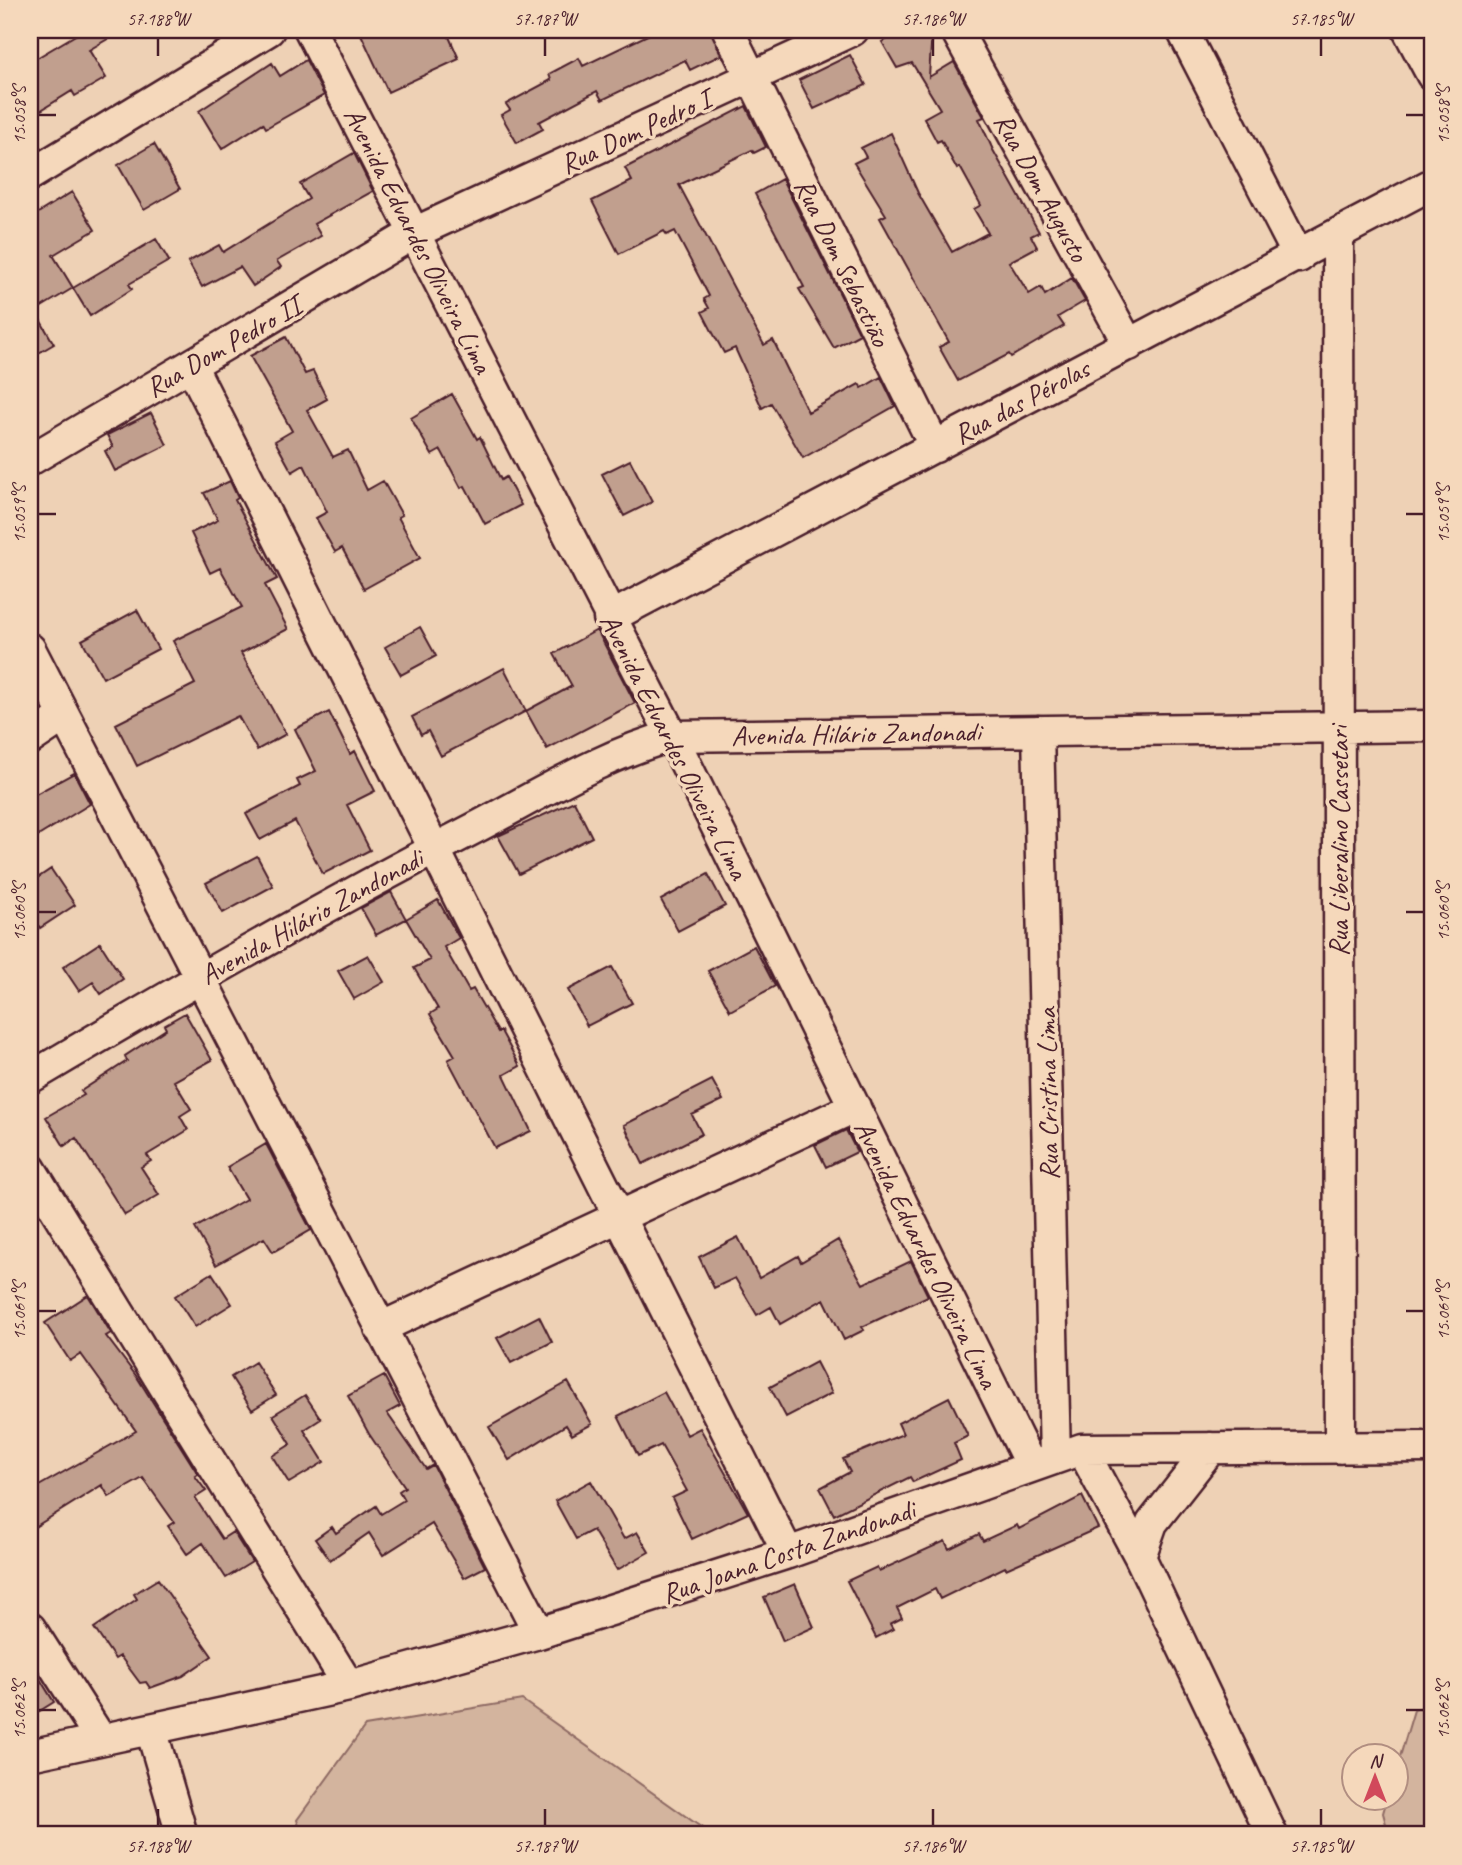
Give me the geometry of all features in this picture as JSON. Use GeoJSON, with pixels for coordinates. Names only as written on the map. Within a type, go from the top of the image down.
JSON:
{"type":"FeatureCollection","features":[{"type":"Feature","properties":{"kind":"street"},"geometry":{"type":"LineString","coordinates":[[30,175],[269,30]]}},
{"type":"Feature","properties":{"kind":"street","name":"Avenida Edvardes Oliveira Lima"},"geometry":{"type":"LineString","coordinates":[[310,30],[416,232],[609,618],[672,736],[855,1107],[1056,1458],[1140,1557],[1272,1835]]}},
{"type":"Feature","properties":{"kind":"street","name":"Rua Dom Sebastião"},"geometry":{"type":"LineString","coordinates":[[728,30],[935,447]]}},
{"type":"Feature","properties":{"kind":"street","name":"Rua Dom Pedro I"},"geometry":{"type":"LineString","coordinates":[[416,232],[853,30]]}},
{"type":"Feature","properties":{"kind":"street","name":"Rua Dom Augusto"},"geometry":{"type":"LineString","coordinates":[[956,30],[1129,345]]}},
{"type":"Feature","properties":{"kind":"street"},"geometry":{"type":"LineString","coordinates":[[1182,30],[1299,257]]}},
{"type":"Feature","properties":{"kind":"street"},"geometry":{"type":"LineString","coordinates":[[1408,30],[1432,75]]}},
{"type":"Feature","properties":{"kind":"street","name":"Rua das Pérolas"},"geometry":{"type":"LineString","coordinates":[[609,618],[1299,257],[1432,184]]}},
{"type":"Feature","properties":{"kind":"street","name":"Rua Dom Pedro II"},"geometry":{"type":"LineString","coordinates":[[30,460],[416,232]]}},
{"type":"Feature","properties":{"kind":"street","name":"Rua Liberalino Cassetari"},"geometry":{"type":"LineString","coordinates":[[1338,235],[1340,1448]]}},
{"type":"Feature","properties":{"kind":"street"},"geometry":{"type":"LineString","coordinates":[[191,365],[788,1553]]}},
{"type":"Feature","properties":{"kind":"street"},"geometry":{"type":"LineString","coordinates":[[30,649],[539,1633]]}},
{"type":"Feature","properties":{"kind":"street"},"geometry":{"type":"LineString","coordinates":[[30,739],[64,716]]}},
{"type":"Feature","properties":{"kind":"street","name":"Avenida Hilário Zandonadi"},"geometry":{"type":"LineString","coordinates":[[30,1078],[199,977],[433,850],[634,746],[672,736],[1432,726]]}},
{"type":"Feature","properties":{"kind":"street","name":"Rua Cristina Lima"},"geometry":{"type":"LineString","coordinates":[[1038,731],[1056,1458]]}},
{"type":"Feature","properties":{"kind":"street"},"geometry":{"type":"LineString","coordinates":[[380,1328],[855,1107]]}},
{"type":"Feature","properties":{"kind":"street"},"geometry":{"type":"LineString","coordinates":[[30,1168],[349,1686]]}},
{"type":"Feature","properties":{"kind":"street","name":"Rua Joana Costa Zandonadi"},"geometry":{"type":"LineString","coordinates":[[30,1755],[349,1686],[539,1633],[788,1553],[1056,1458],[1211,1448],[1432,1447]]}},
{"type":"Feature","properties":{"kind":"street"},"geometry":{"type":"LineString","coordinates":[[1140,1557],[1152,1523],[1211,1448]]}},
{"type":"Feature","properties":{"kind":"street"},"geometry":{"type":"LineString","coordinates":[[30,1628],[100,1738]]}},
{"type":"Feature","properties":{"kind":"street"},"geometry":{"type":"LineString","coordinates":[[151,1729],[182,1835]]}},
{"type":"Feature","properties":{"kind":"shaded area"},"geometry":{"type":"Polygon","coordinates":[[[522,1700],[712,1835],[302,1835],[297,1820],[365,1726],[522,1700]]]}},
{"type":"Feature","properties":{"kind":"shaded area"},"geometry":{"type":"Polygon","coordinates":[[[1432,1704],[1432,1835],[1389,1835],[1383,1812],[1410,1812],[1410,1742],[1404,1742],[1414,1710],[1432,1704]]]}},
{"type":"Feature","properties":{"kind":"building"},"geometry":{"type":"Polygon","coordinates":[[[84,30],[123,30],[89,50],[106,78],[75,96],[72,91],[30,117],[30,62],[84,30]]]}},
{"type":"Feature","properties":{"kind":"building"},"geometry":{"type":"Polygon","coordinates":[[[359,30],[446,30],[459,59],[388,92],[359,30]]]}},
{"type":"Feature","properties":{"kind":"building"},"geometry":{"type":"Polygon","coordinates":[[[658,30],[711,30],[721,55],[690,70],[685,60],[602,100],[597,91],[539,122],[543,129],[517,143],[501,115],[510,110],[506,104],[551,80],[549,74],[579,58],[583,66],[658,30]]]}},
{"type":"Feature","properties":{"kind":"building"},"geometry":{"type":"Polygon","coordinates":[[[904,30],[932,30],[929,77],[954,62],[984,117],[979,119],[993,150],[1039,232],[1031,236],[1037,247],[1009,262],[1029,294],[1041,287],[1045,295],[1072,278],[1085,301],[1058,317],[1064,326],[1011,357],[1009,354],[958,381],[939,347],[949,342],[880,218],[886,215],[854,163],[866,157],[861,148],[891,133],[918,193],[952,252],[988,233],[974,209],[981,205],[960,167],[957,169],[941,140],[937,142],[924,118],[940,109],[912,63],[897,68],[882,42],[904,30]]]}},
{"type":"Feature","properties":{"kind":"building"},"geometry":{"type":"Polygon","coordinates":[[[850,55],[866,85],[814,109],[799,80],[850,55]]]}},
{"type":"Feature","properties":{"kind":"building"},"geometry":{"type":"Polygon","coordinates":[[[306,60],[324,95],[266,128],[263,123],[222,149],[199,111],[272,63],[280,76],[306,60]]]}},
{"type":"Feature","properties":{"kind":"building"},"geometry":{"type":"Polygon","coordinates":[[[746,106],[766,147],[754,153],[752,150],[679,185],[764,345],[773,340],[808,412],[859,384],[862,388],[881,377],[895,406],[803,458],[771,403],[762,408],[735,348],[724,353],[702,312],[709,308],[704,299],[709,296],[675,231],[667,235],[664,231],[619,254],[592,201],[632,181],[625,168],[746,106]]]}},
{"type":"Feature","properties":{"kind":"building"},"geometry":{"type":"Polygon","coordinates":[[[154,144],[180,189],[144,210],[118,165],[154,144]]]}},
{"type":"Feature","properties":{"kind":"building"},"geometry":{"type":"Polygon","coordinates":[[[354,153],[373,191],[314,224],[321,236],[277,261],[281,267],[253,286],[240,267],[202,287],[188,262],[219,245],[223,252],[309,199],[300,184],[354,153]]]}},
{"type":"Feature","properties":{"kind":"building"},"geometry":{"type":"Polygon","coordinates":[[[782,179],[860,334],[834,348],[799,289],[804,287],[755,194],[782,179]]]}},
{"type":"Feature","properties":{"kind":"building"},"geometry":{"type":"Polygon","coordinates":[[[72,192],[95,230],[53,255],[73,288],[35,311],[54,344],[30,358],[30,218],[72,192]]]}},
{"type":"Feature","properties":{"kind":"building"},"geometry":{"type":"Polygon","coordinates":[[[156,239],[169,261],[129,284],[132,289],[90,316],[73,288],[156,239]]]}},
{"type":"Feature","properties":{"kind":"building"},"geometry":{"type":"Polygon","coordinates":[[[286,337],[305,374],[313,371],[327,399],[307,410],[333,457],[348,450],[367,490],[383,481],[402,515],[398,517],[420,558],[364,589],[342,548],[335,552],[316,518],[327,512],[304,465],[292,472],[275,441],[292,431],[250,356],[286,337]]]}},
{"type":"Feature","properties":{"kind":"building"},"geometry":{"type":"Polygon","coordinates":[[[452,394],[477,439],[480,437],[501,480],[506,477],[521,505],[485,524],[465,486],[461,488],[441,450],[432,455],[411,418],[452,394]]]}},
{"type":"Feature","properties":{"kind":"building"},"geometry":{"type":"Polygon","coordinates":[[[151,413],[167,445],[115,471],[105,451],[113,447],[107,435],[151,413]]]}},
{"type":"Feature","properties":{"kind":"building"},"geometry":{"type":"Polygon","coordinates":[[[630,460],[652,502],[624,516],[602,474],[630,460]]]}},
{"type":"Feature","properties":{"kind":"building"},"geometry":{"type":"Polygon","coordinates":[[[230,481],[238,498],[235,500],[277,579],[265,585],[288,629],[241,653],[286,734],[257,750],[238,716],[137,766],[116,724],[195,684],[173,641],[242,607],[220,568],[210,573],[191,533],[218,520],[204,493],[230,481]]]}},
{"type":"Feature","properties":{"kind":"building"},"geometry":{"type":"Polygon","coordinates":[[[137,610],[158,649],[103,678],[82,640],[137,610]]]}},
{"type":"Feature","properties":{"kind":"building"},"geometry":{"type":"Polygon","coordinates":[[[420,627],[436,656],[401,675],[385,647],[420,627]]]}},
{"type":"Feature","properties":{"kind":"building"},"geometry":{"type":"Polygon","coordinates":[[[597,630],[635,703],[547,749],[526,711],[572,686],[554,654],[597,630]]]}},
{"type":"Feature","properties":{"kind":"building"},"geometry":{"type":"Polygon","coordinates":[[[504,668],[526,711],[441,756],[428,731],[421,735],[412,717],[504,668]]]}},
{"type":"Feature","properties":{"kind":"building"},"geometry":{"type":"Polygon","coordinates":[[[329,712],[350,754],[355,751],[375,791],[347,805],[370,850],[323,874],[295,821],[260,840],[246,814],[300,786],[297,780],[316,771],[295,729],[329,712]]]}},
{"type":"Feature","properties":{"kind":"building"},"geometry":{"type":"Polygon","coordinates":[[[74,773],[90,804],[30,841],[30,797],[74,773]]]}},
{"type":"Feature","properties":{"kind":"building"},"geometry":{"type":"Polygon","coordinates":[[[574,801],[592,837],[519,874],[498,836],[574,801]]]}},
{"type":"Feature","properties":{"kind":"building"},"geometry":{"type":"Polygon","coordinates":[[[257,856],[273,886],[223,913],[206,883],[257,856]]]}},
{"type":"Feature","properties":{"kind":"building"},"geometry":{"type":"Polygon","coordinates":[[[51,869],[75,905],[40,928],[30,913],[30,883],[51,869]]]}},
{"type":"Feature","properties":{"kind":"building"},"geometry":{"type":"Polygon","coordinates":[[[708,874],[725,906],[678,931],[661,900],[708,874]]]}},
{"type":"Feature","properties":{"kind":"building"},"geometry":{"type":"Polygon","coordinates":[[[391,892],[406,919],[376,935],[361,908],[391,892]]]}},
{"type":"Feature","properties":{"kind":"building"},"geometry":{"type":"Polygon","coordinates":[[[438,900],[459,938],[444,947],[469,991],[473,989],[498,1032],[501,1031],[520,1066],[504,1075],[531,1131],[495,1148],[448,1060],[455,1056],[430,1014],[438,1009],[414,968],[430,960],[406,919],[438,900]]]}},
{"type":"Feature","properties":{"kind":"building"},"geometry":{"type":"Polygon","coordinates":[[[100,943],[123,979],[101,994],[93,982],[79,991],[63,967],[100,943]]]}},
{"type":"Feature","properties":{"kind":"building"},"geometry":{"type":"Polygon","coordinates":[[[754,946],[775,986],[730,1011],[708,971],[754,946]]]}},
{"type":"Feature","properties":{"kind":"building"},"geometry":{"type":"Polygon","coordinates":[[[368,955],[384,982],[354,999],[338,971],[368,955]]]}},
{"type":"Feature","properties":{"kind":"building"},"geometry":{"type":"Polygon","coordinates":[[[612,967],[632,1003],[587,1026],[568,990],[612,967]]]}},
{"type":"Feature","properties":{"kind":"building"},"geometry":{"type":"Polygon","coordinates":[[[185,1013],[212,1060],[174,1081],[191,1109],[180,1116],[188,1130],[147,1155],[151,1161],[141,1167],[159,1195],[125,1215],[76,1138],[64,1146],[46,1117],[84,1095],[81,1091],[127,1061],[125,1056],[166,1029],[164,1025],[185,1013]]]}},
{"type":"Feature","properties":{"kind":"building"},"geometry":{"type":"Polygon","coordinates":[[[712,1080],[723,1100],[692,1115],[702,1134],[643,1164],[624,1125],[712,1080]]]}},
{"type":"Feature","properties":{"kind":"building"},"geometry":{"type":"Polygon","coordinates":[[[846,1130],[857,1152],[826,1167],[815,1145],[846,1130]]]}},
{"type":"Feature","properties":{"kind":"building"},"geometry":{"type":"Polygon","coordinates":[[[266,1144],[311,1230],[273,1252],[264,1238],[216,1265],[195,1228],[246,1199],[227,1167],[266,1144]]]}},
{"type":"Feature","properties":{"kind":"building"},"geometry":{"type":"Polygon","coordinates":[[[738,1237],[759,1278],[798,1256],[801,1262],[838,1240],[863,1284],[911,1261],[928,1296],[862,1327],[864,1330],[844,1340],[824,1299],[780,1324],[771,1307],[757,1315],[735,1278],[714,1288],[699,1257],[738,1237]]]}},
{"type":"Feature","properties":{"kind":"building"},"geometry":{"type":"Polygon","coordinates":[[[212,1273],[232,1304],[195,1327],[175,1296],[212,1273]]]}},
{"type":"Feature","properties":{"kind":"building"},"geometry":{"type":"Polygon","coordinates":[[[88,1295],[111,1333],[106,1336],[137,1377],[198,1474],[195,1476],[206,1491],[195,1498],[222,1539],[233,1532],[252,1562],[226,1578],[203,1543],[187,1554],[168,1526],[174,1522],[143,1478],[109,1497],[102,1485],[30,1530],[30,1491],[136,1431],[81,1354],[70,1361],[45,1323],[88,1295]]]}},
{"type":"Feature","properties":{"kind":"building"},"geometry":{"type":"Polygon","coordinates":[[[539,1316],[552,1342],[511,1363],[497,1338],[539,1316]]]}},
{"type":"Feature","properties":{"kind":"building"},"geometry":{"type":"Polygon","coordinates":[[[255,1362],[276,1395],[252,1410],[231,1377],[255,1362]]]}},
{"type":"Feature","properties":{"kind":"building"},"geometry":{"type":"Polygon","coordinates":[[[816,1362],[832,1393],[786,1417],[770,1387],[816,1362]]]}},
{"type":"Feature","properties":{"kind":"building"},"geometry":{"type":"Polygon","coordinates":[[[384,1376],[400,1406],[387,1413],[426,1469],[433,1465],[485,1567],[464,1578],[432,1524],[383,1555],[369,1533],[330,1560],[315,1539],[332,1527],[336,1533],[376,1506],[381,1514],[404,1500],[399,1491],[405,1487],[369,1434],[348,1396],[384,1376]]]}},
{"type":"Feature","properties":{"kind":"building"},"geometry":{"type":"Polygon","coordinates":[[[568,1382],[592,1424],[572,1435],[566,1425],[509,1460],[489,1427],[568,1382]]]}},
{"type":"Feature","properties":{"kind":"building"},"geometry":{"type":"Polygon","coordinates":[[[664,1392],[687,1435],[700,1428],[748,1513],[692,1539],[672,1498],[687,1491],[661,1445],[638,1456],[618,1416],[664,1392]]]}},
{"type":"Feature","properties":{"kind":"building"},"geometry":{"type":"Polygon","coordinates":[[[305,1395],[321,1419],[304,1430],[324,1462],[289,1483],[272,1456],[291,1444],[273,1415],[305,1395]]]}},
{"type":"Feature","properties":{"kind":"building"},"geometry":{"type":"Polygon","coordinates":[[[949,1397],[968,1436],[954,1443],[961,1460],[913,1482],[910,1477],[834,1515],[820,1488],[850,1472],[843,1459],[903,1434],[898,1423],[949,1397]]]}},
{"type":"Feature","properties":{"kind":"building"},"geometry":{"type":"Polygon","coordinates":[[[591,1481],[624,1539],[637,1532],[649,1552],[617,1570],[593,1530],[576,1539],[555,1501],[591,1481]]]}},
{"type":"Feature","properties":{"kind":"building"},"geometry":{"type":"Polygon","coordinates":[[[1082,1496],[1098,1528],[1006,1569],[1005,1567],[940,1599],[935,1589],[897,1608],[902,1618],[890,1624],[893,1629],[876,1638],[847,1581],[877,1567],[879,1571],[945,1541],[949,1549],[979,1534],[983,1541],[1017,1525],[1019,1529],[1082,1496]]]}},
{"type":"Feature","properties":{"kind":"building"},"geometry":{"type":"Polygon","coordinates":[[[158,1579],[212,1656],[183,1676],[150,1688],[146,1682],[140,1683],[120,1656],[115,1659],[94,1628],[137,1599],[134,1594],[158,1579]]]}},
{"type":"Feature","properties":{"kind":"building"},"geometry":{"type":"Polygon","coordinates":[[[795,1584],[814,1627],[783,1641],[764,1597],[795,1584]]]}},
{"type":"Feature","properties":{"kind":"building"},"geometry":{"type":"Polygon","coordinates":[[[30,1663],[54,1702],[30,1717],[30,1663]]]}}]}
